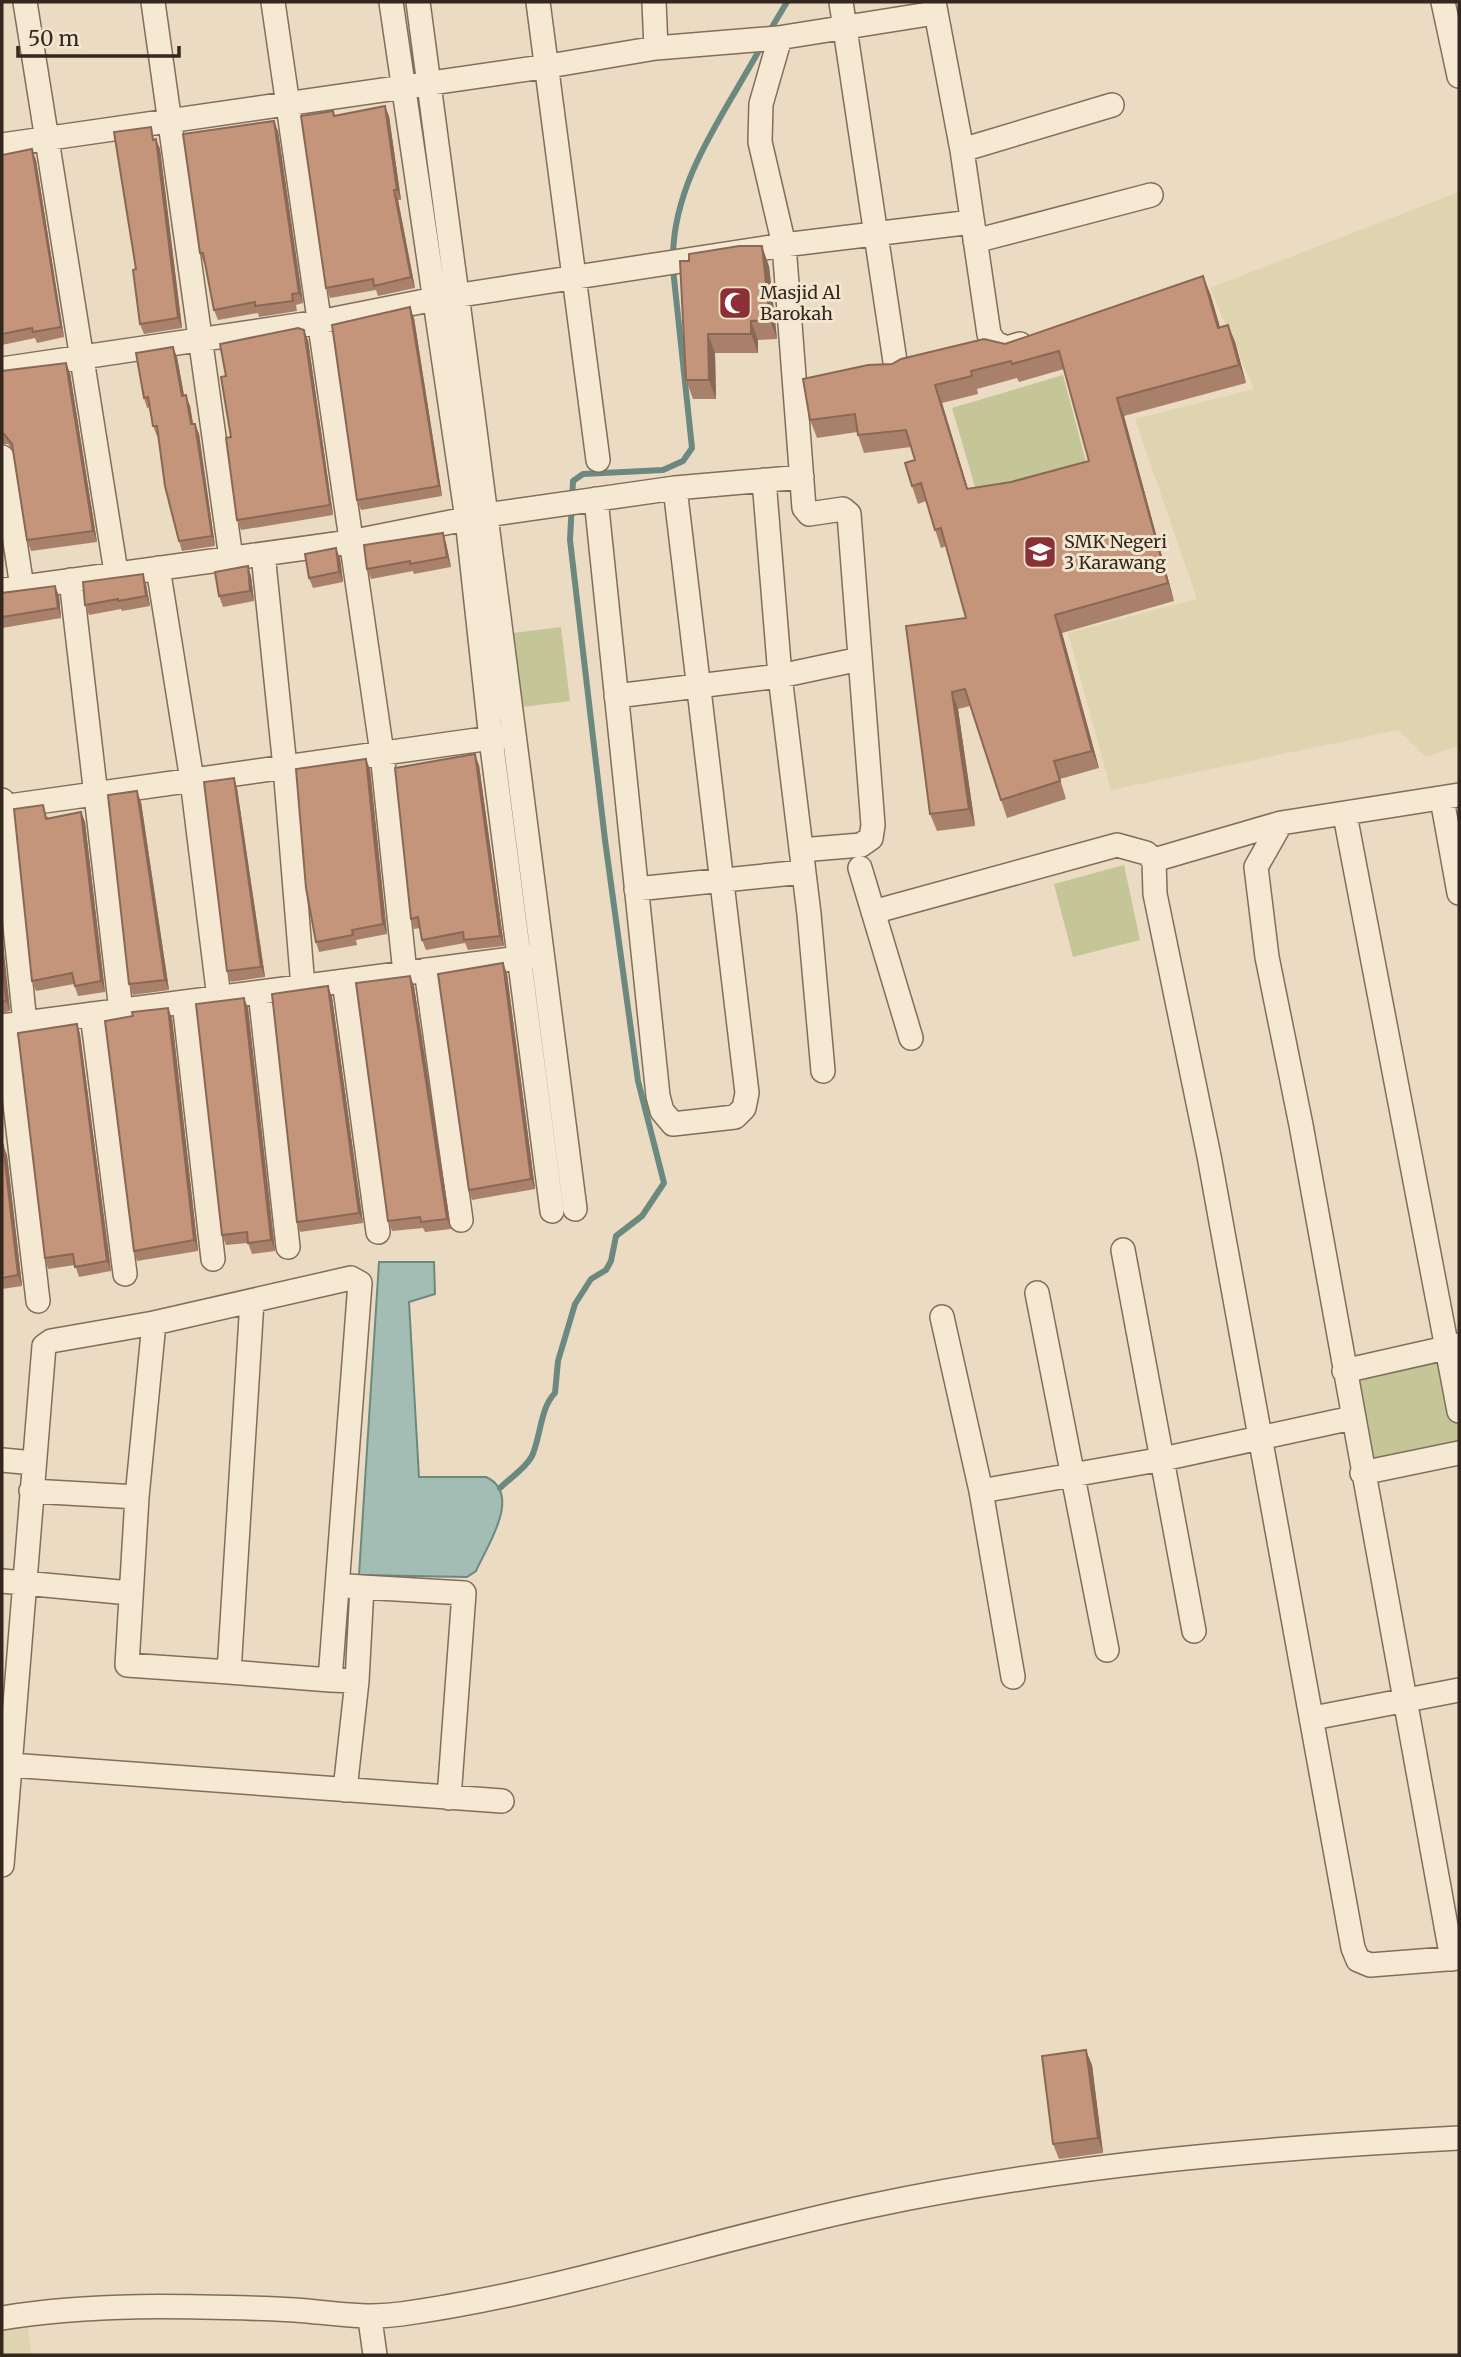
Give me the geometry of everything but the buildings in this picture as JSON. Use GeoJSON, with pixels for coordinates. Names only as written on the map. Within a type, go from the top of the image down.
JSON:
{"type":"FeatureCollection","features":[{"type":"Feature","properties":{"kind":"street"},"geometry":{"type":"LineString","coordinates":[[25,2],[45,140],[84,356],[116,572]]}},
{"type":"Feature","properties":{"kind":"street"},"geometry":{"type":"LineString","coordinates":[[153,2],[231,558]]}},
{"type":"Feature","properties":{"kind":"street"},"geometry":{"type":"LineString","coordinates":[[274,2],[349,542],[416,972],[461,1220]]}},
{"type":"Feature","properties":{"kind":"street"},"geometry":{"type":"LineString","coordinates":[[391,2],[435,299],[477,517]]}},
{"type":"Feature","properties":{"kind":"street"},"geometry":{"type":"LineString","coordinates":[[418,2],[460,296],[477,517],[502,737],[564,1210]]}},
{"type":"Feature","properties":{"kind":"street"},"geometry":{"type":"LineString","coordinates":[[538,2],[549,66],[598,460]]}},
{"type":"Feature","properties":{"kind":"street"},"geometry":{"type":"LineString","coordinates":[[654,2],[656,48]]}},
{"type":"Feature","properties":{"kind":"street"},"geometry":{"type":"LineString","coordinates":[[841,2],[896,368]]}},
{"type":"Feature","properties":{"kind":"street"},"geometry":{"type":"LineString","coordinates":[[1443,2],[1459,76]]}},
{"type":"Feature","properties":{"kind":"street"},"geometry":{"type":"LineString","coordinates":[[2,145],[549,66],[656,48],[779,38],[844,28],[934,7],[962,150],[989,334],[995,343],[1007,348],[1046,335]]}},
{"type":"Feature","properties":{"kind":"street"},"geometry":{"type":"LineString","coordinates":[[636,890],[721,878],[802,861],[860,845],[871,838],[868,740],[849,514],[843,509],[809,514],[806,512],[784,244],[760,142],[761,104],[779,38]]}},
{"type":"Feature","properties":{"kind":"street"},"geometry":{"type":"LineString","coordinates":[[962,150],[1112,105]]}},
{"type":"Feature","properties":{"kind":"street"},"geometry":{"type":"LineString","coordinates":[[2,369],[318,322],[435,299],[574,280],[784,244],[876,234],[974,231],[1151,195]]}},
{"type":"Feature","properties":{"kind":"street"},"geometry":{"type":"LineString","coordinates":[[2,457],[12,589],[116,572],[349,542],[477,517],[675,488],[802,477]]}},
{"type":"Feature","properties":{"kind":"street"},"geometry":{"type":"LineString","coordinates":[[764,481],[780,676],[802,861],[822,1071]]}},
{"type":"Feature","properties":{"kind":"street"},"geometry":{"type":"LineString","coordinates":[[591,500],[616,696],[658,1096],[662,1111],[673,1124],[735,1116],[744,1108],[747,1093],[675,488]]}},
{"type":"Feature","properties":{"kind":"street"},"geometry":{"type":"LineString","coordinates":[[263,554],[285,767],[303,986]]}},
{"type":"Feature","properties":{"kind":"street"},"geometry":{"type":"LineString","coordinates":[[158,568],[192,780],[219,998]]}},
{"type":"Feature","properties":{"kind":"street"},"geometry":{"type":"LineString","coordinates":[[71,580],[121,1011]]}},
{"type":"Feature","properties":{"kind":"street"},"geometry":{"type":"LineString","coordinates":[[616,696],[780,676],[860,659]]}},
{"type":"Feature","properties":{"kind":"street"},"geometry":{"type":"LineString","coordinates":[[2,807],[502,737]]}},
{"type":"Feature","properties":{"kind":"street"},"geometry":{"type":"LineString","coordinates":[[1154,860],[1281,823],[1450,797],[1459,893]]}},
{"type":"Feature","properties":{"kind":"street"},"geometry":{"type":"LineString","coordinates":[[2,800],[11,1025],[38,1301]]}},
{"type":"Feature","properties":{"kind":"street"},"geometry":{"type":"LineString","coordinates":[[1345,815],[1453,1347],[1459,1411]]}},
{"type":"Feature","properties":{"kind":"street"},"geometry":{"type":"LineString","coordinates":[[873,912],[1117,845],[1146,853],[1154,860],[1155,894],[1209,1156],[1353,1948],[1358,1960],[1370,1965],[1455,1959],[1362,1473],[1301,1125],[1267,957],[1256,867],[1281,823]]}},
{"type":"Feature","properties":{"kind":"street"},"geometry":{"type":"LineString","coordinates":[[860,868],[911,1038]]}},
{"type":"Feature","properties":{"kind":"street"},"geometry":{"type":"LineString","coordinates":[[11,1025],[531,956]]}},
{"type":"Feature","properties":{"kind":"street"},"geometry":{"type":"LineString","coordinates":[[344,981],[378,1233]]}},
{"type":"Feature","properties":{"kind":"street"},"geometry":{"type":"LineString","coordinates":[[260,992],[288,1247]]}},
{"type":"Feature","properties":{"kind":"street"},"geometry":{"type":"LineString","coordinates":[[184,1002],[213,1259]]}},
{"type":"Feature","properties":{"kind":"street"},"geometry":{"type":"LineString","coordinates":[[92,1014],[125,1274]]}},
{"type":"Feature","properties":{"kind":"street"},"geometry":{"type":"LineString","coordinates":[[1123,1250],[1194,1631]]}},
{"type":"Feature","properties":{"kind":"street"},"geometry":{"type":"LineString","coordinates":[[2,1866],[10,1765],[9,1676],[13,1582],[31,1491],[44,1346],[51,1341],[154,1323],[351,1278],[360,1283],[330,1680]]}},
{"type":"Feature","properties":{"kind":"street"},"geometry":{"type":"LineString","coordinates":[[1037,1293],[1070,1475],[1107,1650]]}},
{"type":"Feature","properties":{"kind":"street"},"geometry":{"type":"LineString","coordinates":[[229,1672],[252,1301]]}},
{"type":"Feature","properties":{"kind":"street"},"geometry":{"type":"LineString","coordinates":[[942,1317],[981,1491],[1013,1677]]}},
{"type":"Feature","properties":{"kind":"street"},"geometry":{"type":"LineString","coordinates":[[154,1323],[137,1497],[127,1665],[357,1681]]}},
{"type":"Feature","properties":{"kind":"street"},"geometry":{"type":"LineString","coordinates":[[1344,1371],[1453,1347]]}},
{"type":"Feature","properties":{"kind":"street"},"geometry":{"type":"LineString","coordinates":[[981,1491],[1163,1459],[1352,1418]]}},
{"type":"Feature","properties":{"kind":"street"},"geometry":{"type":"LineString","coordinates":[[1362,1473],[1459,1453]]}},
{"type":"Feature","properties":{"kind":"street"},"geometry":{"type":"LineString","coordinates":[[2,1460],[34,1463]]}},
{"type":"Feature","properties":{"kind":"street"},"geometry":{"type":"LineString","coordinates":[[31,1491],[137,1497]]}},
{"type":"Feature","properties":{"kind":"street"},"geometry":{"type":"LineString","coordinates":[[13,1582],[130,1592]]}},
{"type":"Feature","properties":{"kind":"street"},"geometry":{"type":"LineString","coordinates":[[336,1585],[464,1593],[449,1798]]}},
{"type":"Feature","properties":{"kind":"street"},"geometry":{"type":"LineString","coordinates":[[345,1790],[357,1681],[362,1587]]}},
{"type":"Feature","properties":{"kind":"street"},"geometry":{"type":"LineString","coordinates":[[1313,1718],[1459,1690]]}},
{"type":"Feature","properties":{"kind":"street"},"geometry":{"type":"LineString","coordinates":[[10,1765],[502,1801]]}},
{"type":"Feature","properties":{"kind":"street"},"geometry":{"type":"LineString","coordinates":[[2,2318],[122,2307],[277,2309],[358,2316],[608,2273],[869,2206],[1029,2177],[1324,2145],[1459,2138]]}},
{"type":"Feature","properties":{"kind":"street"},"geometry":{"type":"LineString","coordinates":[[358,2316],[375,2355]]}},
{"type":"Feature","properties":{"kind":"shaded area"},"geometry":{"type":"Polygon","coordinates":[[[1459,192],[1459,745],[1426,757],[1398,730],[1111,790],[1068,633],[1197,599],[1135,419],[1254,389],[1210,288],[1459,192]]]}},
{"type":"Feature","properties":{"kind":"shaded area"},"geometry":{"type":"Polygon","coordinates":[[[28,2325],[31,2355],[2,2355],[2,2330],[28,2325]]]}},
{"type":"Feature","properties":{"kind":"green space"},"geometry":{"type":"Polygon","coordinates":[[[1063,375],[1090,477],[980,504],[952,408],[1063,375]]]}},
{"type":"Feature","properties":{"kind":"green space"},"geometry":{"type":"Polygon","coordinates":[[[561,627],[570,701],[522,707],[513,633],[561,627]]]}},
{"type":"Feature","properties":{"kind":"green space"},"geometry":{"type":"Polygon","coordinates":[[[1124,865],[1140,940],[1073,957],[1054,884],[1124,865]]]}},
{"type":"Feature","properties":{"kind":"green space"},"geometry":{"type":"Polygon","coordinates":[[[1447,1348],[1459,1411],[1459,1453],[1362,1473],[1344,1371],[1447,1348]]]}},
{"type":"Feature","properties":{"kind":"water"},"geometry":{"type":"Polygon","coordinates":[[[379,1262],[434,1262],[435,1294],[409,1302],[419,1477],[486,1477],[497,1485],[502,1495],[502,1508],[494,1535],[476,1571],[467,1577],[359,1575],[379,1262]]]}},
{"type":"Feature","properties":{"kind":"waterway"},"geometry":{"type":"LineString","coordinates":[[769,32],[787,2]]}},
{"type":"Feature","properties":{"kind":"waterway"},"geometry":{"type":"LineString","coordinates":[[673,258],[675,229],[692,174],[718,121],[762,45]]}},
{"type":"Feature","properties":{"kind":"waterway"},"geometry":{"type":"LineString","coordinates":[[500,1488],[522,1469],[532,1456],[546,1406],[555,1393],[558,1361],[575,1304],[591,1279],[606,1270],[611,1261],[616,1236],[642,1216],[664,1183],[638,1081],[605,840],[570,540],[573,481],[583,474],[663,470],[683,461],[692,448],[673,269]]}},
{"type":"Feature","properties":{"kind":"place","name":"Masjid Al Barokah"},"geometry":{"type":"Point","coordinates":[735,303]}},
{"type":"Feature","properties":{"kind":"place","name":"SMK Negeri 3 Karawang"},"geometry":{"type":"Point","coordinates":[1040,552]}}]}
